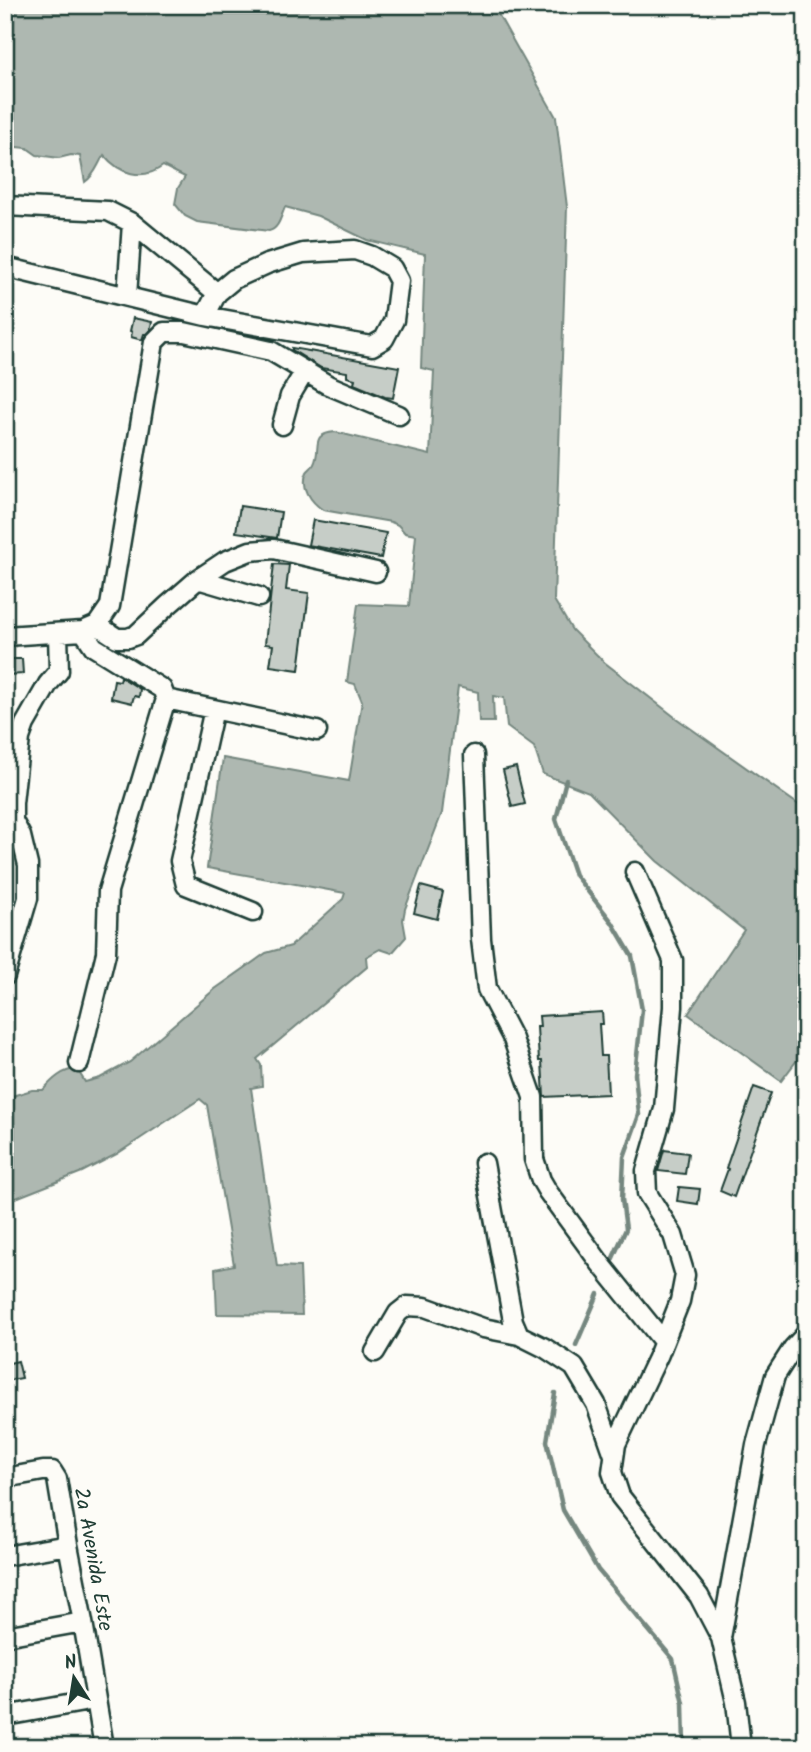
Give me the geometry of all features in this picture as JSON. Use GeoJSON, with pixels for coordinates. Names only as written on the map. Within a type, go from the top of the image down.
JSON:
{"type":"FeatureCollection","features":[{"type":"Feature","properties":{"kind":"street"},"geometry":{"type":"LineString","coordinates":[[5,206],[108,211],[132,223],[217,293]]}},
{"type":"Feature","properties":{"kind":"street"},"geometry":{"type":"LineString","coordinates":[[127,296],[132,223]]}},
{"type":"Feature","properties":{"kind":"street"},"geometry":{"type":"LineString","coordinates":[[5,267],[205,316],[372,346],[383,339],[394,320],[399,281],[392,268],[355,250],[303,253],[267,264],[234,279],[217,293],[205,316]]}},
{"type":"Feature","properties":{"kind":"street"},"geometry":{"type":"LineString","coordinates":[[90,628],[110,606],[154,342],[164,332],[184,332],[271,351],[328,385],[399,415]]}},
{"type":"Feature","properties":{"kind":"street"},"geometry":{"type":"LineString","coordinates":[[282,425],[290,396],[305,371]]}},
{"type":"Feature","properties":{"kind":"street"},"geometry":{"type":"LineString","coordinates":[[5,636],[90,628],[117,638],[136,635],[198,579],[225,561],[250,551],[274,549],[376,572]]}},
{"type":"Feature","properties":{"kind":"street"},"geometry":{"type":"LineString","coordinates":[[198,579],[259,597]]}},
{"type":"Feature","properties":{"kind":"street"},"geometry":{"type":"LineString","coordinates":[[79,1063],[106,953],[108,891],[166,699],[163,689],[94,647],[90,628]]}},
{"type":"Feature","properties":{"kind":"street"},"geometry":{"type":"LineString","coordinates":[[5,976],[28,898],[28,864],[21,836],[13,821],[20,738],[25,723],[48,684],[60,671],[58,633]]}},
{"type":"Feature","properties":{"kind":"street"},"geometry":{"type":"LineString","coordinates":[[166,699],[317,731]]}},
{"type":"Feature","properties":{"kind":"street"},"geometry":{"type":"LineString","coordinates":[[214,709],[180,861],[181,872],[186,885],[253,912]]}},
{"type":"Feature","properties":{"kind":"street"},"geometry":{"type":"LineString","coordinates":[[474,755],[481,939],[487,989],[513,1039],[533,1097],[534,1159],[541,1180],[600,1263],[663,1341]]}},
{"type":"Feature","properties":{"kind":"street"},"geometry":{"type":"LineString","coordinates":[[635,872],[673,960],[673,1006],[664,1109],[646,1171],[647,1193],[673,1235],[685,1275],[680,1301],[616,1444],[612,1472],[620,1496],[699,1596],[721,1638],[736,1702],[741,1747]]}},
{"type":"Feature","properties":{"kind":"street"},"geometry":{"type":"LineString","coordinates":[[484,1163],[513,1321],[519,1335]]}},
{"type":"Feature","properties":{"kind":"street"},"geometry":{"type":"LineString","coordinates":[[375,1352],[398,1313],[407,1306],[425,1307],[484,1328],[519,1335],[574,1367],[596,1404],[614,1455]]}},
{"type":"Feature","properties":{"kind":"street"},"geometry":{"type":"LineString","coordinates":[[721,1638],[756,1445],[775,1376],[793,1348],[806,1334]]}},
{"type":"Feature","properties":{"kind":"street","name":"2a Avenida Este"},"geometry":{"type":"LineString","coordinates":[[5,1478],[52,1471],[57,1479],[104,1747]]}},
{"type":"Feature","properties":{"kind":"street"},"geometry":{"type":"LineString","coordinates":[[5,1556],[68,1545]]}},
{"type":"Feature","properties":{"kind":"street"},"geometry":{"type":"LineString","coordinates":[[5,1636],[83,1622]]}},
{"type":"Feature","properties":{"kind":"street"},"geometry":{"type":"LineString","coordinates":[[5,1716],[95,1700]]}},
{"type":"Feature","properties":{"kind":"shaded area"},"geometry":{"type":"Polygon","coordinates":[[[5,5],[493,5],[556,117],[567,207],[554,600],[572,630],[604,662],[676,718],[806,810],[806,1028],[802,1034],[797,1060],[781,1081],[688,1014],[744,930],[657,861],[589,792],[543,774],[534,747],[507,727],[504,698],[493,696],[494,722],[479,722],[478,692],[458,687],[442,813],[405,909],[403,920],[406,937],[392,953],[380,949],[366,957],[367,967],[257,1059],[261,1065],[262,1086],[251,1088],[277,1266],[300,1267],[302,1315],[217,1314],[215,1269],[234,1265],[207,1105],[200,1099],[117,1154],[82,1172],[16,1198],[5,1198],[5,1098],[32,1090],[43,1090],[67,1071],[77,1069],[85,1082],[100,1078],[130,1062],[215,989],[266,953],[291,946],[343,899],[345,893],[207,868],[223,758],[349,781],[362,701],[355,684],[347,682],[358,604],[409,606],[416,535],[405,533],[391,522],[323,510],[308,494],[305,478],[316,458],[319,439],[327,433],[335,432],[430,455],[434,371],[421,368],[425,254],[367,240],[318,216],[285,207],[277,225],[269,231],[197,222],[185,216],[175,204],[178,188],[185,177],[163,166],[147,174],[131,173],[117,167],[104,155],[94,173],[85,182],[80,156],[59,158],[37,155],[27,148],[5,146],[5,5]]]}},
{"type":"Feature","properties":{"kind":"building"},"geometry":{"type":"Polygon","coordinates":[[[133,318],[152,322],[150,330],[144,334],[142,340],[131,337],[133,318]]]}},
{"type":"Feature","properties":{"kind":"building"},"geometry":{"type":"Polygon","coordinates":[[[292,348],[399,367],[393,398],[354,384],[355,379],[347,377],[347,372],[321,368],[292,348]]]}},
{"type":"Feature","properties":{"kind":"building"},"geometry":{"type":"Polygon","coordinates":[[[240,506],[281,512],[277,538],[236,532],[240,506]]]}},
{"type":"Feature","properties":{"kind":"building"},"geometry":{"type":"Polygon","coordinates":[[[313,520],[386,533],[381,558],[308,545],[313,520]]]}},
{"type":"Feature","properties":{"kind":"building"},"geometry":{"type":"Polygon","coordinates":[[[274,564],[289,565],[286,590],[309,593],[299,670],[270,666],[273,645],[265,644],[274,564]]]}},
{"type":"Feature","properties":{"kind":"building"},"geometry":{"type":"Polygon","coordinates":[[[8,659],[22,659],[23,674],[8,675],[8,659]]]}},
{"type":"Feature","properties":{"kind":"building"},"geometry":{"type":"Polygon","coordinates":[[[121,677],[140,689],[139,697],[134,696],[132,703],[111,698],[114,680],[120,681],[121,677]]]}},
{"type":"Feature","properties":{"kind":"building"},"geometry":{"type":"Polygon","coordinates":[[[516,767],[525,804],[512,807],[503,770],[516,767]]]}},
{"type":"Feature","properties":{"kind":"building"},"geometry":{"type":"Polygon","coordinates":[[[421,886],[443,892],[437,919],[414,913],[421,886]]]}},
{"type":"Feature","properties":{"kind":"building"},"geometry":{"type":"Polygon","coordinates":[[[602,1012],[603,1024],[599,1024],[601,1056],[606,1056],[608,1094],[544,1097],[542,1061],[539,1061],[539,1016],[602,1012]]]}},
{"type":"Feature","properties":{"kind":"building"},"geometry":{"type":"Polygon","coordinates":[[[754,1087],[771,1093],[734,1197],[720,1191],[754,1087]]]}},
{"type":"Feature","properties":{"kind":"building"},"geometry":{"type":"Polygon","coordinates":[[[664,1150],[688,1153],[685,1174],[658,1171],[664,1150]]]}},
{"type":"Feature","properties":{"kind":"building"},"geometry":{"type":"Polygon","coordinates":[[[679,1187],[700,1189],[698,1204],[677,1201],[679,1187]]]}},
{"type":"Feature","properties":{"kind":"building"},"geometry":{"type":"Polygon","coordinates":[[[18,1361],[22,1378],[5,1381],[5,1364],[18,1361]]]}},
{"type":"Feature","properties":{"kind":"waterway"},"geometry":{"type":"LineString","coordinates":[[566,780],[556,819],[575,875],[612,922],[632,956],[642,1010],[635,1074],[639,1115],[624,1157],[622,1199],[626,1229],[612,1260]]}},
{"type":"Feature","properties":{"kind":"waterway"},"geometry":{"type":"LineString","coordinates":[[576,1345],[598,1294]]}},
{"type":"Feature","properties":{"kind":"waterway"},"geometry":{"type":"LineString","coordinates":[[555,1393],[547,1441],[563,1510],[598,1570],[673,1659],[683,1703],[684,1747]]}}]}
